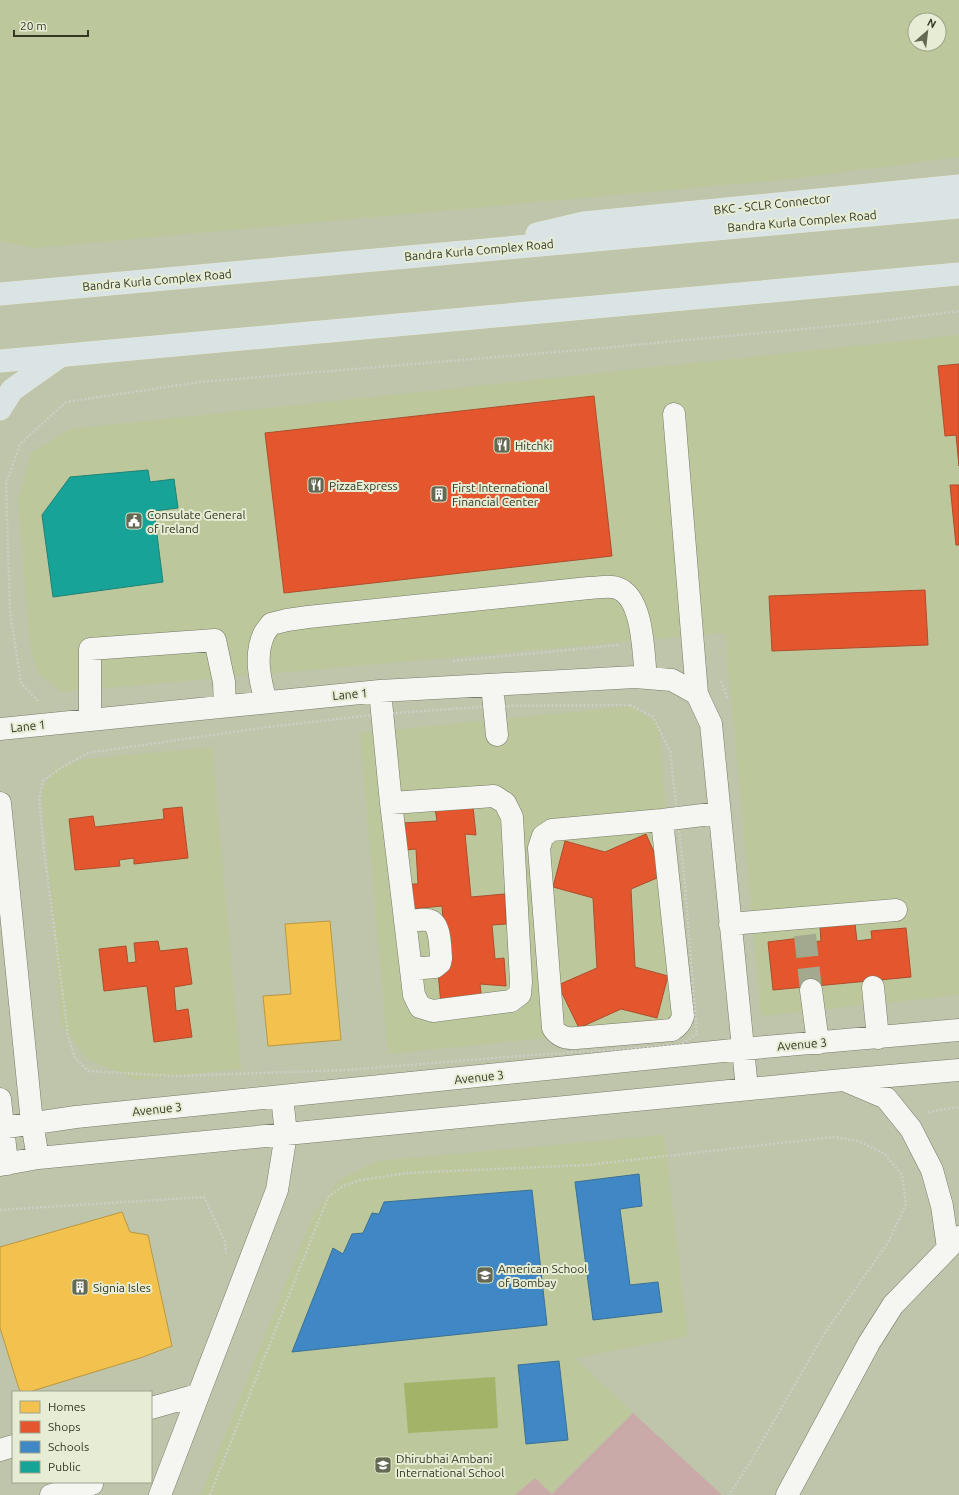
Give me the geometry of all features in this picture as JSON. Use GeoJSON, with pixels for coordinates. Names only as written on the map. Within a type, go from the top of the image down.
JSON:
{"type":"FeatureCollection","features":[{"type":"Feature","properties":{"kind":"main road","name":"BKC - SCLR Connector"},"geometry":{"type":"LineString","coordinates":[[465,252],[584,223],[959,186]]}},
{"type":"Feature","properties":{"kind":"main road","name":"Bandra Kurla Complex Road"},"geometry":{"type":"LineString","coordinates":[[0,294],[959,207]]}},
{"type":"Feature","properties":{"kind":"main road"},"geometry":{"type":"LineString","coordinates":[[0,361],[959,274]]}},
{"type":"Feature","properties":{"kind":"main road"},"geometry":{"type":"LineString","coordinates":[[0,409],[12,390],[61,355]]}},
{"type":"Feature","properties":{"kind":"street"},"geometry":{"type":"LineString","coordinates":[[674,414],[697,694],[711,724],[747,1089]]}},
{"type":"Feature","properties":{"kind":"street"},"geometry":{"type":"LineString","coordinates":[[266,702],[260,680],[259,654],[264,634],[271,624],[286,620],[589,588],[616,588],[628,595],[638,614],[646,678]]}},
{"type":"Feature","properties":{"kind":"street"},"geometry":{"type":"LineString","coordinates":[[90,720],[90,649],[215,640],[224,682],[226,706]]}},
{"type":"Feature","properties":{"kind":"street","name":"Lane 1"},"geometry":{"type":"LineString","coordinates":[[0,729],[380,691],[493,696],[636,677],[672,680],[697,694]]}},
{"type":"Feature","properties":{"kind":"street"},"geometry":{"type":"LineString","coordinates":[[380,691],[391,803],[414,995],[420,1007],[433,1011],[511,1001],[520,994],[521,982],[512,817],[505,803],[494,796],[391,803]]}},
{"type":"Feature","properties":{"kind":"street"},"geometry":{"type":"LineString","coordinates":[[493,696],[496,735]]}},
{"type":"Feature","properties":{"kind":"street"},"geometry":{"type":"LineString","coordinates":[[0,803],[32,1123],[38,1158]]}},
{"type":"Feature","properties":{"kind":"street"},"geometry":{"type":"LineString","coordinates":[[670,819],[682,1016],[681,1021],[678,1027],[672,1030],[578,1053],[564,1038],[557,1034],[553,1028],[539,848],[543,836],[552,830],[720,813]]}},
{"type":"Feature","properties":{"kind":"street"},"geometry":{"type":"LineString","coordinates":[[730,924],[804,926],[896,910]]}},
{"type":"Feature","properties":{"kind":"street"},"geometry":{"type":"LineString","coordinates":[[405,921],[428,920],[434,922],[438,927],[441,958],[440,963],[435,967],[411,969]]}},
{"type":"Feature","properties":{"kind":"street"},"geometry":{"type":"LineString","coordinates":[[873,987],[878,1038]]}},
{"type":"Feature","properties":{"kind":"street"},"geometry":{"type":"LineString","coordinates":[[811,990],[818,1043]]}},
{"type":"Feature","properties":{"kind":"street","name":"Avenue 3"},"geometry":{"type":"LineString","coordinates":[[1,1128],[76,1117],[282,1097],[578,1053],[743,1049],[959,1030]]}},
{"type":"Feature","properties":{"kind":"street"},"geometry":{"type":"LineString","coordinates":[[0,1100],[4,1164],[38,1158],[747,1089],[959,1070]]}},
{"type":"Feature","properties":{"kind":"street"},"geometry":{"type":"LineString","coordinates":[[787,1495],[869,1343],[893,1305],[953,1243],[932,1170],[911,1129],[886,1098],[843,1080]]}},
{"type":"Feature","properties":{"kind":"street"},"geometry":{"type":"LineString","coordinates":[[160,1495],[277,1190],[286,1134],[282,1097]]}},
{"type":"Feature","properties":{"kind":"street"},"geometry":{"type":"LineString","coordinates":[[152,1408],[198,1395]]}},
{"type":"Feature","properties":{"kind":"street"},"geometry":{"type":"LineString","coordinates":[[0,1450],[12,1446]]}},
{"type":"Feature","properties":{"kind":"street"},"geometry":{"type":"LineString","coordinates":[[51,1495],[90,1487]]}},
{"type":"Feature","properties":{"kind":"path"},"geometry":{"type":"LineString","coordinates":[[46,700],[38,701],[22,683],[10,611],[6,484],[20,444],[66,402],[200,382],[592,349],[865,323],[959,311]]}},
{"type":"Feature","properties":{"kind":"path"},"geometry":{"type":"LineString","coordinates":[[450,662],[642,643]]}},
{"type":"Feature","properties":{"kind":"path"},"geometry":{"type":"LineString","coordinates":[[720,678],[724,685],[727,699]]}},
{"type":"Feature","properties":{"kind":"path"},"geometry":{"type":"LineString","coordinates":[[493,696],[630,705],[653,717],[670,751],[670,819],[697,1034],[680,1045],[347,1070],[175,1076],[88,1071],[75,1058],[68,1035],[44,850],[39,798],[43,781],[59,769],[88,753],[268,727],[382,714],[493,696]]}},
{"type":"Feature","properties":{"kind":"path"},"geometry":{"type":"LineString","coordinates":[[926,1112],[959,1106]]}},
{"type":"Feature","properties":{"kind":"path"},"geometry":{"type":"LineString","coordinates":[[210,1495],[328,1197],[343,1186],[361,1180],[406,1172],[587,1165],[834,1137],[858,1141],[885,1154],[902,1175],[906,1204],[889,1241],[824,1334],[753,1457],[729,1495]]}},
{"type":"Feature","properties":{"kind":"path"},"geometry":{"type":"LineString","coordinates":[[0,1210],[204,1197],[225,1242],[226,1256]]}},
{"type":"Feature","properties":{"kind":"shaded area"},"geometry":{"type":"Polygon","coordinates":[[[0,0],[959,0],[959,157],[791,179],[35,248],[0,241],[0,0]]]}},
{"type":"Feature","properties":{"kind":"shaded area"},"geometry":{"type":"Polygon","coordinates":[[[959,335],[959,995],[761,1016],[725,633],[62,692],[38,673],[30,644],[18,500],[31,453],[70,429],[959,335]]]}},
{"type":"Feature","properties":{"kind":"shaded area"},"geometry":{"type":"Polygon","coordinates":[[[632,706],[658,723],[687,1024],[388,1054],[360,733],[632,706]]]}},
{"type":"Feature","properties":{"kind":"shaded area"},"geometry":{"type":"Polygon","coordinates":[[[212,747],[241,1069],[137,1080],[87,1059],[61,1025],[42,789],[55,768],[87,759],[212,747]]]}},
{"type":"Feature","properties":{"kind":"shaded area","name":"American School of Bombay"},"geometry":{"type":"Polygon","coordinates":[[[664,1135],[688,1336],[575,1358],[633,1413],[552,1493],[553,1495],[201,1495],[313,1215],[339,1180],[378,1161],[664,1135]]]}},
{"type":"Feature","properties":{"kind":"shaded area"},"geometry":{"type":"Polygon","coordinates":[[[495,1377],[498,1428],[408,1433],[404,1383],[495,1377]]]}},
{"type":"Feature","properties":{"kind":"shaded area"},"geometry":{"type":"Polygon","coordinates":[[[633,1413],[722,1495],[515,1495],[535,1478],[552,1494],[633,1413]]]}},
{"type":"Feature","properties":{"kind":"building: Homes"},"geometry":{"type":"Polygon","coordinates":[[[330,921],[341,1040],[268,1046],[263,996],[291,994],[285,924],[330,921]]]}},
{"type":"Feature","properties":{"kind":"building: Homes","name":"Signia Isles"},"geometry":{"type":"Polygon","coordinates":[[[122,1212],[130,1232],[148,1235],[172,1346],[140,1358],[32,1391],[20,1391],[0,1328],[0,1247],[122,1212]]]}},
{"type":"Feature","properties":{"kind":"building: Shops"},"geometry":{"type":"Polygon","coordinates":[[[959,364],[959,466],[956,435],[945,436],[938,366],[959,364]]]}},
{"type":"Feature","properties":{"kind":"building: Shops","name":"First International Financial Center"},"geometry":{"type":"Polygon","coordinates":[[[594,396],[612,556],[284,593],[265,433],[594,396]]]}},
{"type":"Feature","properties":{"kind":"building: Shops"},"geometry":{"type":"Polygon","coordinates":[[[950,485],[959,485],[959,545],[956,545],[950,485]]]}},
{"type":"Feature","properties":{"kind":"building: Shops"},"geometry":{"type":"Polygon","coordinates":[[[925,590],[928,645],[772,651],[769,596],[925,590]]]}},
{"type":"Feature","properties":{"kind":"building: Shops"},"geometry":{"type":"Polygon","coordinates":[[[182,807],[188,858],[134,864],[134,858],[119,860],[120,866],[75,870],[69,819],[93,816],[95,827],[164,819],[163,809],[182,807]]]}},
{"type":"Feature","properties":{"kind":"building: Shops"},"geometry":{"type":"Polygon","coordinates":[[[473,807],[476,835],[465,834],[471,897],[505,894],[506,924],[492,925],[495,959],[504,958],[506,986],[480,984],[482,1002],[441,1005],[438,971],[447,970],[442,906],[411,909],[409,884],[418,884],[416,849],[406,850],[404,823],[437,821],[435,808],[473,807]]]}},
{"type":"Feature","properties":{"kind":"building: Shops"},"geometry":{"type":"Polygon","coordinates":[[[646,834],[664,875],[631,889],[635,967],[668,976],[657,1018],[621,1009],[579,1028],[558,985],[597,968],[593,898],[553,887],[565,841],[605,852],[646,834]]]}},
{"type":"Feature","properties":{"kind":"building: Shops"},"geometry":{"type":"Polygon","coordinates":[[[855,924],[857,941],[872,939],[871,931],[906,928],[911,977],[773,990],[768,942],[800,938],[800,943],[821,941],[820,927],[855,924]]]}},
{"type":"Feature","properties":{"kind":"building: Shops"},"geometry":{"type":"Polygon","coordinates":[[[158,941],[160,951],[187,948],[192,984],[174,987],[176,1011],[188,1009],[192,1037],[154,1042],[147,986],[104,991],[99,949],[126,946],[128,963],[136,962],[134,943],[158,941]]]}},
{"type":"Feature","properties":{"kind":"building: Schools"},"geometry":{"type":"Polygon","coordinates":[[[639,1174],[642,1206],[620,1209],[630,1285],[658,1282],[662,1312],[593,1320],[575,1182],[639,1174]]]}},
{"type":"Feature","properties":{"kind":"building: Schools"},"geometry":{"type":"Polygon","coordinates":[[[532,1190],[547,1325],[292,1352],[333,1248],[343,1254],[352,1234],[363,1233],[372,1213],[379,1214],[384,1202],[532,1190]]]}},
{"type":"Feature","properties":{"kind":"building: Schools"},"geometry":{"type":"Polygon","coordinates":[[[559,1361],[568,1440],[526,1444],[518,1365],[559,1361]]]}},
{"type":"Feature","properties":{"kind":"building: Public"},"geometry":{"type":"Polygon","coordinates":[[[148,470],[150,482],[174,479],[178,508],[154,511],[163,582],[53,597],[42,515],[70,477],[148,470]]]}},
{"type":"Feature","properties":{"kind":"tunnel"},"geometry":{"type":"LineString","coordinates":[[805,935],[811,990]]}},
{"type":"Feature","properties":{"kind":"place","name":"Hitchki"},"geometry":{"type":"Point","coordinates":[502,445]}},
{"type":"Feature","properties":{"kind":"place","name":"PizzaExpress"},"geometry":{"type":"Point","coordinates":[316,485]}},
{"type":"Feature","properties":{"kind":"place","name":"First International Financial Center"},"geometry":{"type":"Point","coordinates":[439,494]}},
{"type":"Feature","properties":{"kind":"place","name":"Consulate General of Ireland"},"geometry":{"type":"Point","coordinates":[134,521]}},
{"type":"Feature","properties":{"kind":"place","name":"American School of Bombay"},"geometry":{"type":"Point","coordinates":[485,1275]}},
{"type":"Feature","properties":{"kind":"place","name":"Signia Isles"},"geometry":{"type":"Point","coordinates":[80,1287]}},
{"type":"Feature","properties":{"kind":"place","name":"Dhirubhai Ambani International School"},"geometry":{"type":"Point","coordinates":[383,1465]}}]}
